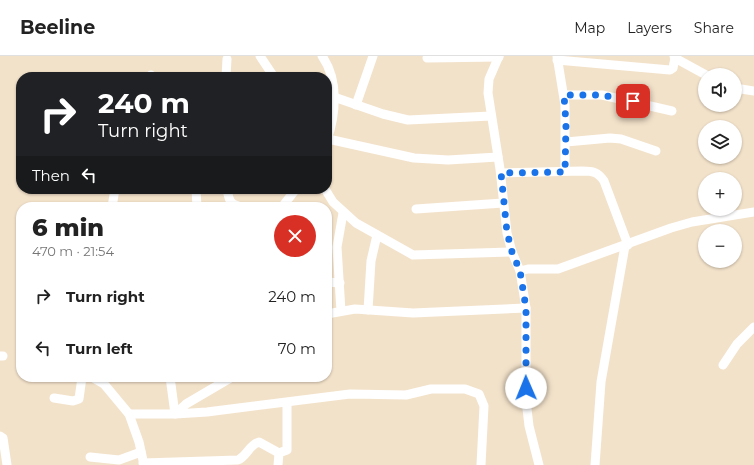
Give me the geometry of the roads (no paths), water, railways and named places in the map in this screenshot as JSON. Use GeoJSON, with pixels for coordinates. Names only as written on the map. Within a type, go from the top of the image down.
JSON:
{"type":"FeatureCollection","features":[{"type":"Feature","properties":{"kind":"street"},"geometry":{"type":"LineString","coordinates":[[260,56],[271,72]]}},
{"type":"Feature","properties":{"kind":"street"},"geometry":{"type":"LineString","coordinates":[[322,56],[328,64],[331,72]]}},
{"type":"Feature","properties":{"kind":"street"},"geometry":{"type":"LineString","coordinates":[[356,105],[373,56]]}},
{"type":"Feature","properties":{"kind":"street"},"geometry":{"type":"LineString","coordinates":[[427,58],[499,56],[489,79],[488,93],[501,173],[503,203],[512,252],[520,271],[526,308],[526,400],[529,426],[539,465]]}},
{"type":"Feature","properties":{"kind":"street"},"geometry":{"type":"LineString","coordinates":[[565,172],[566,142],[564,95],[557,58],[670,70],[673,68],[675,57],[698,70]]}},
{"type":"Feature","properties":{"kind":"street"},"geometry":{"type":"LineString","coordinates":[[226,72],[227,59]]}},
{"type":"Feature","properties":{"kind":"street"},"geometry":{"type":"LineString","coordinates":[[332,75],[334,97],[332,109]]}},
{"type":"Feature","properties":{"kind":"street"},"geometry":{"type":"LineString","coordinates":[[742,89],[754,91]]}},
{"type":"Feature","properties":{"kind":"street"},"geometry":{"type":"LineString","coordinates":[[564,95],[602,95],[672,111]]}},
{"type":"Feature","properties":{"kind":"street"},"geometry":{"type":"LineString","coordinates":[[334,97],[408,120],[491,116]]}},
{"type":"Feature","properties":{"kind":"street"},"geometry":{"type":"LineString","coordinates":[[566,142],[610,138],[621,139],[656,150]]}},
{"type":"Feature","properties":{"kind":"street"},"geometry":{"type":"LineString","coordinates":[[332,141],[414,158],[448,160],[498,157]]}},
{"type":"Feature","properties":{"kind":"street"},"geometry":{"type":"LineString","coordinates":[[501,173],[594,171],[600,174],[604,181],[627,245],[601,382],[595,465]]}},
{"type":"Feature","properties":{"kind":"street"},"geometry":{"type":"LineString","coordinates":[[286,202],[292,194]]}},
{"type":"Feature","properties":{"kind":"street"},"geometry":{"type":"LineString","coordinates":[[328,194],[343,213],[377,235],[414,255],[421,256],[512,252]]}},
{"type":"Feature","properties":{"kind":"street"},"geometry":{"type":"LineString","coordinates":[[416,209],[503,203]]}},
{"type":"Feature","properties":{"kind":"street"},"geometry":{"type":"LineString","coordinates":[[520,271],[528,269],[558,269],[627,245],[649,235],[692,222],[754,212]]}},
{"type":"Feature","properties":{"kind":"street"},"geometry":{"type":"LineString","coordinates":[[341,311],[337,247],[343,213]]}},
{"type":"Feature","properties":{"kind":"street"},"geometry":{"type":"LineString","coordinates":[[368,310],[371,261],[377,235]]}},
{"type":"Feature","properties":{"kind":"street"},"geometry":{"type":"LineString","coordinates":[[332,282],[340,283]]}},
{"type":"Feature","properties":{"kind":"street"},"geometry":{"type":"LineString","coordinates":[[332,313],[368,310],[413,313],[526,308]]}},
{"type":"Feature","properties":{"kind":"street"},"geometry":{"type":"LineString","coordinates":[[723,364],[737,344],[754,327]]}},
{"type":"Feature","properties":{"kind":"street"},"geometry":{"type":"LineString","coordinates":[[54,398],[73,401],[79,399],[81,382]]}},
{"type":"Feature","properties":{"kind":"street"},"geometry":{"type":"LineString","coordinates":[[101,382],[104,384],[129,414],[144,464],[238,460],[246,454],[253,444],[259,442],[279,453],[287,450],[287,403]]}},
{"type":"Feature","properties":{"kind":"street"},"geometry":{"type":"LineString","coordinates":[[171,382],[175,414]]}},
{"type":"Feature","properties":{"kind":"street"},"geometry":{"type":"LineString","coordinates":[[175,414],[186,404],[223,382]]}},
{"type":"Feature","properties":{"kind":"street"},"geometry":{"type":"LineString","coordinates":[[129,414],[189,414],[350,394],[406,395],[435,389],[452,388],[474,391],[480,394],[484,406],[481,465]]}},
{"type":"Feature","properties":{"kind":"street"},"geometry":{"type":"LineString","coordinates":[[0,436],[3,438],[7,465]]}},
{"type":"Feature","properties":{"kind":"street"},"geometry":{"type":"LineString","coordinates":[[90,456],[119,460],[141,452]]}},
{"type":"Feature","properties":{"kind":"street"},"geometry":{"type":"LineString","coordinates":[[278,465],[279,453]]}}]}
